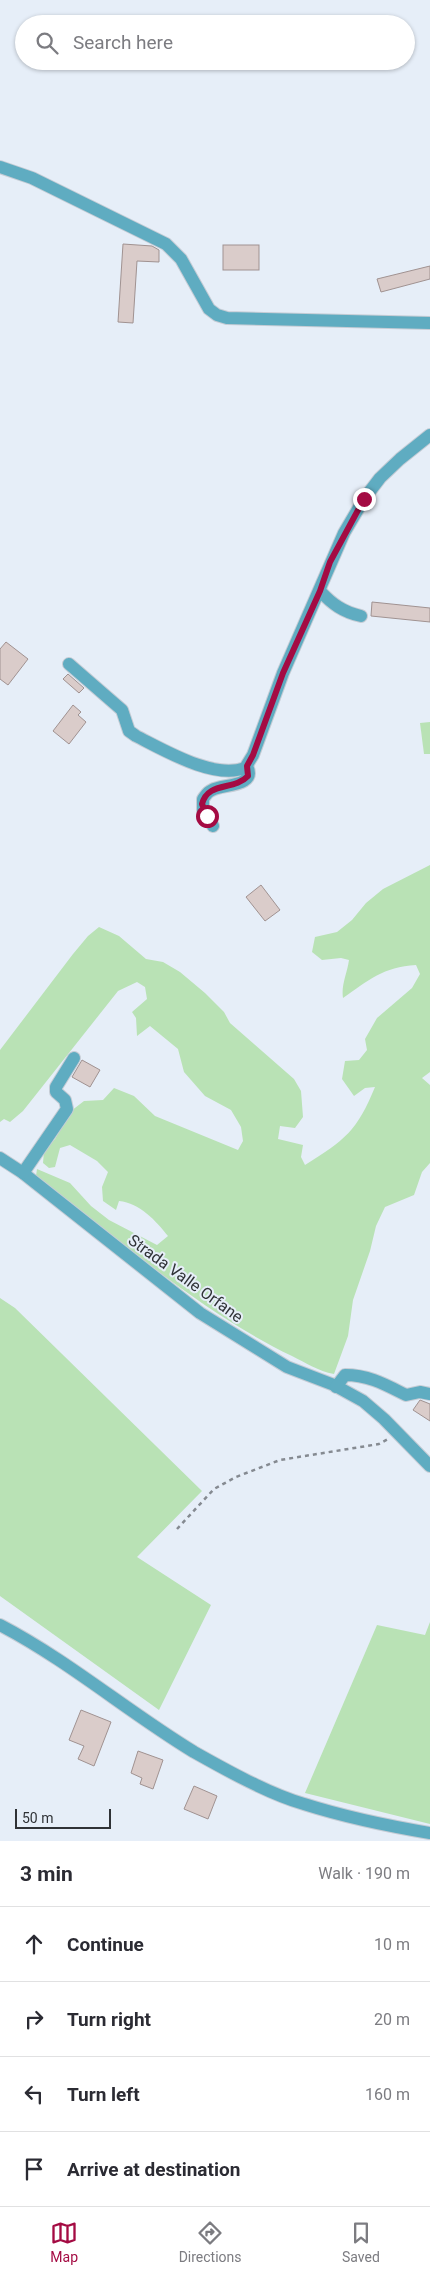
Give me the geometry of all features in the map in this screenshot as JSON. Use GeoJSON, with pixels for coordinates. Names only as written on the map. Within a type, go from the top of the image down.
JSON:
{"type":"FeatureCollection","features":[{"type":"Feature","properties":{"kind":"street"},"geometry":{"type":"LineString","coordinates":[[0,167],[32,178],[166,244],[180,259],[209,310],[217,316],[227,318],[430,323]]}},
{"type":"Feature","properties":{"kind":"street"},"geometry":{"type":"LineString","coordinates":[[69,664],[122,710],[129,731],[136,736],[210,768],[238,771],[247,766],[253,755],[292,650],[320,591],[330,562],[364,499],[380,478],[430,435]]}},
{"type":"Feature","properties":{"kind":"street"},"geometry":{"type":"LineString","coordinates":[[320,591],[337,607],[361,616]]}},
{"type":"Feature","properties":{"kind":"street"},"geometry":{"type":"LineString","coordinates":[[213,826],[203,810],[203,799],[213,789],[242,783],[248,776],[247,766]]}},
{"type":"Feature","properties":{"kind":"street"},"geometry":{"type":"LineString","coordinates":[[23,1173],[67,1109],[66,1100],[56,1092],[56,1087],[74,1058]]}},
{"type":"Feature","properties":{"kind":"street","name":"Strada Valle Orfane"},"geometry":{"type":"LineString","coordinates":[[0,1158],[23,1173],[200,1313],[287,1367],[336,1386],[363,1401],[430,1466]]}},
{"type":"Feature","properties":{"kind":"street"},"geometry":{"type":"LineString","coordinates":[[336,1386],[341,1378],[346,1375],[362,1375],[377,1380],[406,1395],[420,1392],[430,1394]]}},
{"type":"Feature","properties":{"kind":"street"},"geometry":{"type":"LineString","coordinates":[[0,1625],[62,1661],[194,1751],[249,1780],[303,1804],[374,1822],[430,1833]]}},
{"type":"Feature","properties":{"kind":"path"},"geometry":{"type":"LineString","coordinates":[[177,1529],[214,1489],[236,1477],[280,1460],[379,1444],[399,1435]]}},
{"type":"Feature","properties":{"kind":"green space"},"geometry":{"type":"Polygon","coordinates":[[[430,722],[430,754],[424,754],[420,723],[430,722]]]}},
{"type":"Feature","properties":{"kind":"green space"},"geometry":{"type":"Polygon","coordinates":[[[430,865],[430,1072],[422,1078],[430,1085],[430,1163],[422,1172],[414,1195],[385,1207],[376,1226],[370,1251],[353,1300],[348,1336],[334,1374],[307,1364],[225,1318],[128,1249],[36,1176],[37,1169],[70,1183],[91,1206],[109,1220],[157,1245],[168,1236],[141,1209],[127,1202],[119,1201],[116,1210],[103,1201],[102,1187],[108,1172],[97,1161],[70,1145],[60,1148],[55,1167],[49,1168],[43,1163],[44,1151],[55,1139],[71,1111],[84,1101],[103,1100],[114,1088],[134,1096],[155,1116],[238,1150],[243,1141],[241,1127],[231,1110],[205,1096],[184,1072],[178,1049],[150,1026],[137,1036],[136,1018],[132,1012],[147,999],[145,987],[137,982],[118,991],[23,1111],[10,1122],[4,1119],[0,1122],[0,1050],[73,954],[88,936],[99,927],[119,936],[146,959],[163,962],[180,972],[224,1012],[230,1023],[294,1079],[301,1091],[303,1117],[295,1128],[280,1126],[278,1139],[303,1145],[301,1157],[305,1165],[340,1141],[362,1114],[375,1087],[365,1088],[354,1096],[342,1079],[345,1061],[359,1060],[367,1050],[365,1039],[377,1018],[412,988],[420,974],[416,965],[394,968],[377,976],[343,998],[343,984],[349,960],[341,958],[322,960],[312,952],[315,937],[337,932],[383,889],[430,865]]]}},
{"type":"Feature","properties":{"kind":"green space"},"geometry":{"type":"Polygon","coordinates":[[[0,1298],[15,1308],[202,1491],[137,1557],[211,1605],[159,1710],[0,1596],[0,1298]]]}},
{"type":"Feature","properties":{"kind":"green space"},"geometry":{"type":"Polygon","coordinates":[[[430,1622],[430,1824],[305,1793],[377,1625],[425,1635],[430,1622]]]}},
{"type":"Feature","properties":{"kind":"building"},"geometry":{"type":"Polygon","coordinates":[[[123,244],[152,246],[159,250],[159,262],[137,261],[133,323],[118,322],[123,244]]]}},
{"type":"Feature","properties":{"kind":"building"},"geometry":{"type":"Polygon","coordinates":[[[223,245],[259,245],[259,270],[223,270],[223,245]]]}},
{"type":"Feature","properties":{"kind":"building"},"geometry":{"type":"Polygon","coordinates":[[[430,266],[430,279],[381,292],[377,279],[430,266]]]}},
{"type":"Feature","properties":{"kind":"building"},"geometry":{"type":"Polygon","coordinates":[[[372,602],[430,608],[430,622],[371,616],[372,602]]]}},
{"type":"Feature","properties":{"kind":"building"},"geometry":{"type":"Polygon","coordinates":[[[6,642],[28,659],[8,685],[0,679],[0,649],[6,642]]]}},
{"type":"Feature","properties":{"kind":"building"},"geometry":{"type":"Polygon","coordinates":[[[68,674],[84,688],[79,693],[63,679],[68,674]]]}},
{"type":"Feature","properties":{"kind":"building"},"geometry":{"type":"Polygon","coordinates":[[[73,705],[81,712],[78,715],[86,722],[69,744],[53,731],[73,705]]]}},
{"type":"Feature","properties":{"kind":"building"},"geometry":{"type":"Polygon","coordinates":[[[261,885],[280,910],[265,921],[246,897],[261,885]]]}},
{"type":"Feature","properties":{"kind":"building"},"geometry":{"type":"Polygon","coordinates":[[[82,1060],[100,1070],[90,1087],[72,1077],[82,1060]]]}},
{"type":"Feature","properties":{"kind":"building"},"geometry":{"type":"Polygon","coordinates":[[[420,1400],[430,1404],[430,1421],[413,1410],[420,1400]]]}},
{"type":"Feature","properties":{"kind":"building"},"geometry":{"type":"Polygon","coordinates":[[[81,1710],[111,1722],[94,1766],[78,1759],[84,1746],[69,1740],[81,1710]]]}},
{"type":"Feature","properties":{"kind":"building"},"geometry":{"type":"Polygon","coordinates":[[[138,1751],[163,1760],[153,1789],[140,1784],[142,1778],[131,1773],[138,1751]]]}},
{"type":"Feature","properties":{"kind":"building"},"geometry":{"type":"Polygon","coordinates":[[[194,1786],[217,1796],[208,1819],[184,1809],[194,1786]]]}},
{"type":"Feature","properties":{"kind":"route"},"geometry":{"type":"LineString","coordinates":[[207,816],[202,804],[208,792],[222,786],[242,783],[248,776],[247,766],[253,755],[298,634],[320,591],[330,562],[344,533],[364,499]]}}]}
